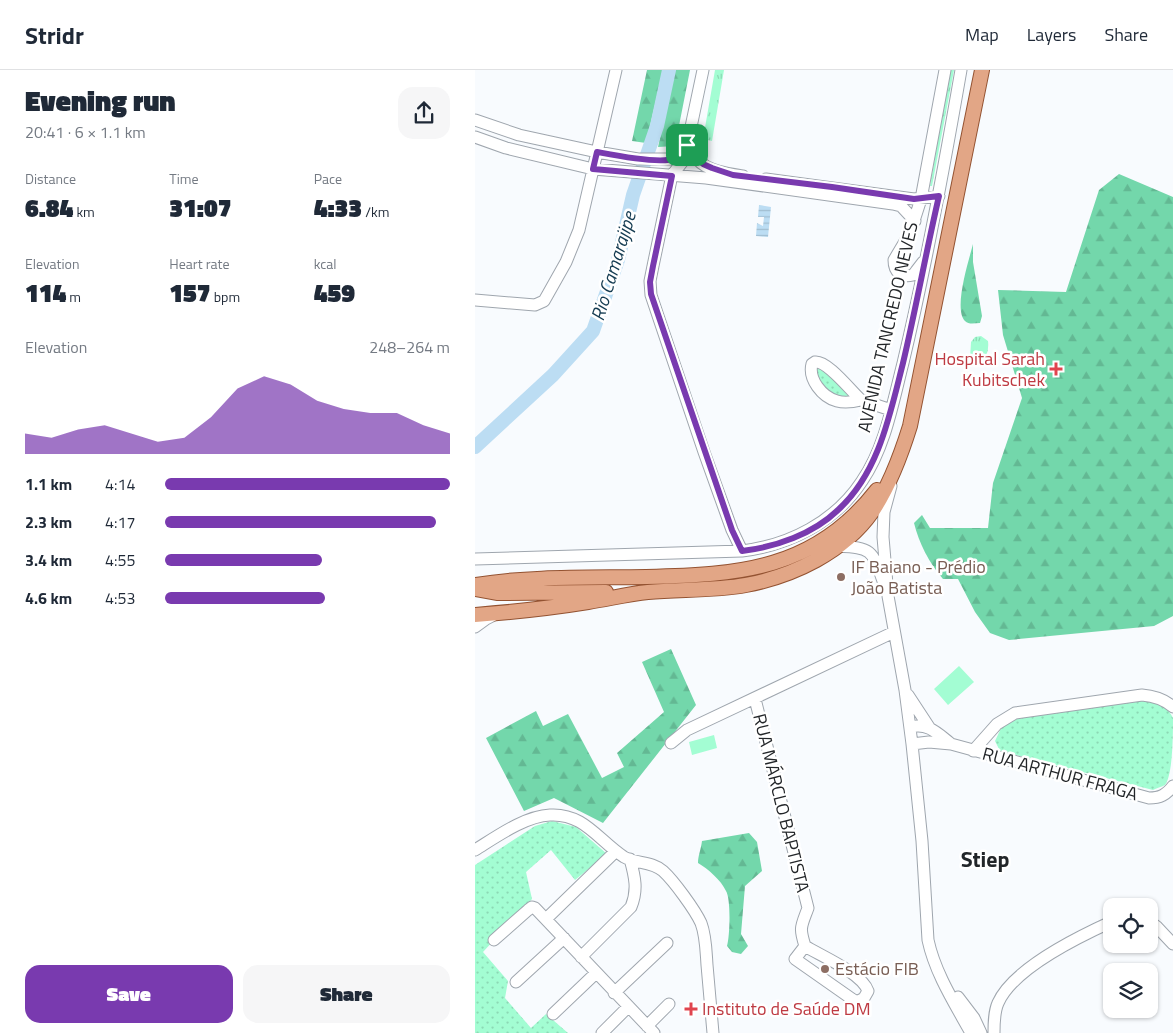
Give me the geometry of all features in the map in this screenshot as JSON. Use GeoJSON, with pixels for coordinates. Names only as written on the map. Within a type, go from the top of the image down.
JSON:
{"type":"FeatureCollection","features":[{"type":"Feature","properties":{"kind":"main road"},"geometry":{"type":"LineString","coordinates":[[475,589],[498,593],[646,592],[746,585],[774,578],[817,560],[839,546],[858,529],[872,512],[898,462],[910,426],[982,70]]}},
{"type":"Feature","properties":{"kind":"main road"},"geometry":{"type":"LineString","coordinates":[[475,585],[553,578],[697,576],[767,566],[794,556],[836,532],[856,515],[898,462]]}},
{"type":"Feature","properties":{"kind":"main road"},"geometry":{"type":"LineString","coordinates":[[475,615],[558,607],[646,592]]}},
{"type":"Feature","properties":{"kind":"street"},"geometry":{"type":"LineString","coordinates":[[475,300],[525,305],[535,305],[544,301],[575,244],[616,70]]}},
{"type":"Feature","properties":{"kind":"street"},"geometry":{"type":"LineString","coordinates":[[703,70],[684,160],[672,176],[650,282],[651,294],[713,478],[732,530],[742,551]]}},
{"type":"Feature","properties":{"kind":"street"},"geometry":{"type":"LineString","coordinates":[[925,258],[913,276],[902,276],[894,266],[894,260],[915,221],[921,199],[945,70]]}},
{"type":"Feature","properties":{"kind":"street","name":"AVENIDA TANCREDO NEVES"},"geometry":{"type":"LineString","coordinates":[[475,559],[742,551],[779,543],[802,534],[838,511],[863,480],[871,466],[891,410],[912,325],[939,196],[961,70]]}},
{"type":"Feature","properties":{"kind":"street"},"geometry":{"type":"LineString","coordinates":[[475,120],[519,135],[621,157],[671,159],[678,155],[687,145]]}},
{"type":"Feature","properties":{"kind":"street"},"geometry":{"type":"LineString","coordinates":[[691,128],[693,149],[698,159],[703,164],[733,175],[914,199],[939,196]]}},
{"type":"Feature","properties":{"kind":"street"},"geometry":{"type":"LineString","coordinates":[[475,137],[506,148],[593,169],[706,178],[893,204],[901,206],[915,221]]}},
{"type":"Feature","properties":{"kind":"street"},"geometry":{"type":"LineString","coordinates":[[706,178],[733,175]]}},
{"type":"Feature","properties":{"kind":"street"},"geometry":{"type":"LineString","coordinates":[[805,192],[809,190],[820,191],[832,187]]}},
{"type":"Feature","properties":{"kind":"street"},"geometry":{"type":"LineString","coordinates":[[861,400],[891,410]]}},
{"type":"Feature","properties":{"kind":"street"},"geometry":{"type":"LineString","coordinates":[[898,462],[883,512],[882,522],[888,596],[905,690],[912,744],[922,842],[928,940],[934,961],[970,1032]]}},
{"type":"Feature","properties":{"kind":"street"},"geometry":{"type":"LineString","coordinates":[[839,546],[856,546],[864,548],[870,553],[879,568],[888,596]]}},
{"type":"Feature","properties":{"kind":"street"},"geometry":{"type":"LineString","coordinates":[[475,627],[486,618],[498,613]]}},
{"type":"Feature","properties":{"kind":"street"},"geometry":{"type":"LineString","coordinates":[[671,743],[687,730],[895,632]]}},
{"type":"Feature","properties":{"kind":"street","name":"RUA ARTHUR FRAGA"},"geometry":{"type":"LineString","coordinates":[[905,690],[929,727],[951,744]]}},
{"type":"Feature","properties":{"kind":"street","name":"RUA ARTHUR FRAGA"},"geometry":{"type":"LineString","coordinates":[[973,751],[1005,717],[1025,710],[1142,695],[1158,697],[1173,707]]}},
{"type":"Feature","properties":{"kind":"street","name":"RUA MÁRCLO BAPTISTA"},"geometry":{"type":"LineString","coordinates":[[755,699],[808,908],[801,928],[805,946]]}},
{"type":"Feature","properties":{"kind":"street"},"geometry":{"type":"LineString","coordinates":[[910,727],[919,725],[929,727]]}},
{"type":"Feature","properties":{"kind":"street"},"geometry":{"type":"LineString","coordinates":[[757,747],[765,736]]}},
{"type":"Feature","properties":{"kind":"street","name":"RUA ARTHUR FRAGA"},"geometry":{"type":"LineString","coordinates":[[912,744],[929,742],[951,744],[1149,798],[1157,798],[1164,795],[1173,786]]}},
{"type":"Feature","properties":{"kind":"street"},"geometry":{"type":"LineString","coordinates":[[475,850],[538,816],[551,815],[575,819],[584,824],[616,851],[630,859],[663,871],[700,922],[705,942],[713,1033]]}},
{"type":"Feature","properties":{"kind":"street"},"geometry":{"type":"LineString","coordinates":[[547,918],[616,851]]}},
{"type":"Feature","properties":{"kind":"street"},"geometry":{"type":"LineString","coordinates":[[581,957],[631,906],[635,898],[635,879],[630,859]]}},
{"type":"Feature","properties":{"kind":"street"},"geometry":{"type":"LineString","coordinates":[[495,940],[532,907],[540,910],[581,957],[650,1030],[669,1004]]}},
{"type":"Feature","properties":{"kind":"street"},"geometry":{"type":"LineString","coordinates":[[994,1033],[995,1011],[1002,994],[1016,978],[1025,970],[1065,946],[1103,926]]}},
{"type":"Feature","properties":{"kind":"street"},"geometry":{"type":"LineString","coordinates":[[1158,928],[1173,944]]}},
{"type":"Feature","properties":{"kind":"street"},"geometry":{"type":"LineString","coordinates":[[516,982],[564,938]]}},
{"type":"Feature","properties":{"kind":"street"},"geometry":{"type":"LineString","coordinates":[[614,993],[667,943]]}},
{"type":"Feature","properties":{"kind":"street"},"geometry":{"type":"LineString","coordinates":[[805,946],[859,977],[866,985],[867,991],[864,998],[857,1002],[795,959],[805,946]]}},
{"type":"Feature","properties":{"kind":"street"},"geometry":{"type":"LineString","coordinates":[[553,1014],[596,973]]}},
{"type":"Feature","properties":{"kind":"street"},"geometry":{"type":"LineString","coordinates":[[944,980],[974,1018],[981,1033]]}},
{"type":"Feature","properties":{"kind":"street"},"geometry":{"type":"LineString","coordinates":[[602,1033],[628,1007]]}},
{"type":"Feature","properties":{"kind":"street"},"geometry":{"type":"LineString","coordinates":[[974,1018],[983,1021],[995,1011]]}},
{"type":"Feature","properties":{"kind":"green space"},"geometry":{"type":"Polygon","coordinates":[[[647,70],[663,70],[646,143],[632,141],[647,70]]]}},
{"type":"Feature","properties":{"kind":"green space"},"geometry":{"type":"Polygon","coordinates":[[[675,70],[690,70],[675,146],[658,147],[675,70]]]}},
{"type":"Feature","properties":{"kind":"green space"},"geometry":{"type":"Polygon","coordinates":[[[715,70],[724,70],[712,141],[703,139],[715,70]]]}},
{"type":"Feature","properties":{"kind":"green space"},"geometry":{"type":"Polygon","coordinates":[[[950,70],[954,70],[932,186],[930,186],[950,70]]]}},
{"type":"Feature","properties":{"kind":"green space"},"geometry":{"type":"Polygon","coordinates":[[[1119,174],[1173,197],[1173,616],[1154,626],[1009,640],[990,633],[975,612],[958,579],[943,579],[938,573],[925,552],[914,523],[922,515],[930,528],[988,528],[993,483],[1022,398],[1003,335],[998,290],[1066,292],[1099,190],[1119,174]]]}},
{"type":"Feature","properties":{"kind":"green space"},"geometry":{"type":"Polygon","coordinates":[[[973,244],[973,262],[982,316],[980,323],[968,323],[965,321],[961,306],[963,284],[973,244]]]}},
{"type":"Feature","properties":{"kind":"green space"},"geometry":{"type":"Polygon","coordinates":[[[981,336],[988,341],[988,350],[982,363],[977,364],[970,359],[971,342],[975,337],[981,336]]]}},
{"type":"Feature","properties":{"kind":"green space"},"geometry":{"type":"Polygon","coordinates":[[[817,365],[857,399],[843,399],[822,389],[814,366],[817,365]]]}},
{"type":"Feature","properties":{"kind":"green space"},"geometry":{"type":"Polygon","coordinates":[[[671,649],[696,705],[603,823],[554,798],[524,811],[486,738],[536,711],[543,726],[568,714],[602,778],[624,767],[617,753],[664,712],[642,662],[671,649]]]}},
{"type":"Feature","properties":{"kind":"green space"},"geometry":{"type":"Polygon","coordinates":[[[959,666],[974,682],[948,705],[934,689],[959,666]]]}},
{"type":"Feature","properties":{"kind":"green space"},"geometry":{"type":"Polygon","coordinates":[[[1148,699],[1163,706],[1173,718],[1172,753],[1168,780],[1165,785],[1153,790],[1000,751],[995,741],[1003,724],[1017,716],[1148,699]]]}},
{"type":"Feature","properties":{"kind":"green space"},"geometry":{"type":"Polygon","coordinates":[[[714,735],[717,748],[692,755],[689,742],[714,735]]]}},
{"type":"Feature","properties":{"kind":"green space"},"geometry":{"type":"Polygon","coordinates":[[[552,821],[576,827],[607,854],[575,880],[551,850],[526,872],[532,899],[483,952],[508,981],[505,998],[531,1028],[546,1014],[568,1033],[475,1033],[475,865],[535,826],[552,821]]]}},
{"type":"Feature","properties":{"kind":"green space"},"geometry":{"type":"Polygon","coordinates":[[[749,833],[757,842],[762,871],[745,886],[741,934],[748,946],[741,954],[732,952],[727,946],[729,934],[728,895],[718,879],[698,863],[698,860],[702,841],[749,833]]]}},
{"type":"Feature","properties":{"kind":"water"},"geometry":{"type":"Polygon","coordinates":[[[759,205],[771,207],[768,237],[756,236],[757,223],[763,226],[764,217],[758,217],[759,205]]]}},
{"type":"Feature","properties":{"kind":"waterway","name":"Rio Camarajipe"},"geometry":{"type":"LineString","coordinates":[[475,447],[553,375],[593,331],[618,260],[633,195],[657,126],[669,70]]}},
{"type":"Feature","properties":{"kind":"place","name":"Hospital Sarah Kubitschek"},"geometry":{"type":"Point","coordinates":[1056,369]}},
{"type":"Feature","properties":{"kind":"place","name":"IF Baiano - Prédio João Batista"},"geometry":{"type":"Point","coordinates":[841,577]}},
{"type":"Feature","properties":{"kind":"place","name":"Estácio FIB"},"geometry":{"type":"Point","coordinates":[825,969]}},
{"type":"Feature","properties":{"kind":"place","name":"Instituto de Saúde DM"},"geometry":{"type":"Point","coordinates":[691,1009]}},
{"type":"Feature","properties":{"kind":"district","name":"Stiep"},"geometry":{"type":"Point","coordinates":[985,859]}},
{"type":"Feature","properties":{"kind":"route"},"geometry":{"type":"LineString","coordinates":[[691,128],[693,149],[698,159],[703,164],[733,175],[914,199],[939,196],[912,325],[891,410],[871,466],[863,480],[838,511],[802,534],[755,550],[742,551],[732,530],[651,294],[650,282],[672,176],[593,169],[597,152],[638,159],[671,159],[678,155],[687,145],[691,128]]}}]}
